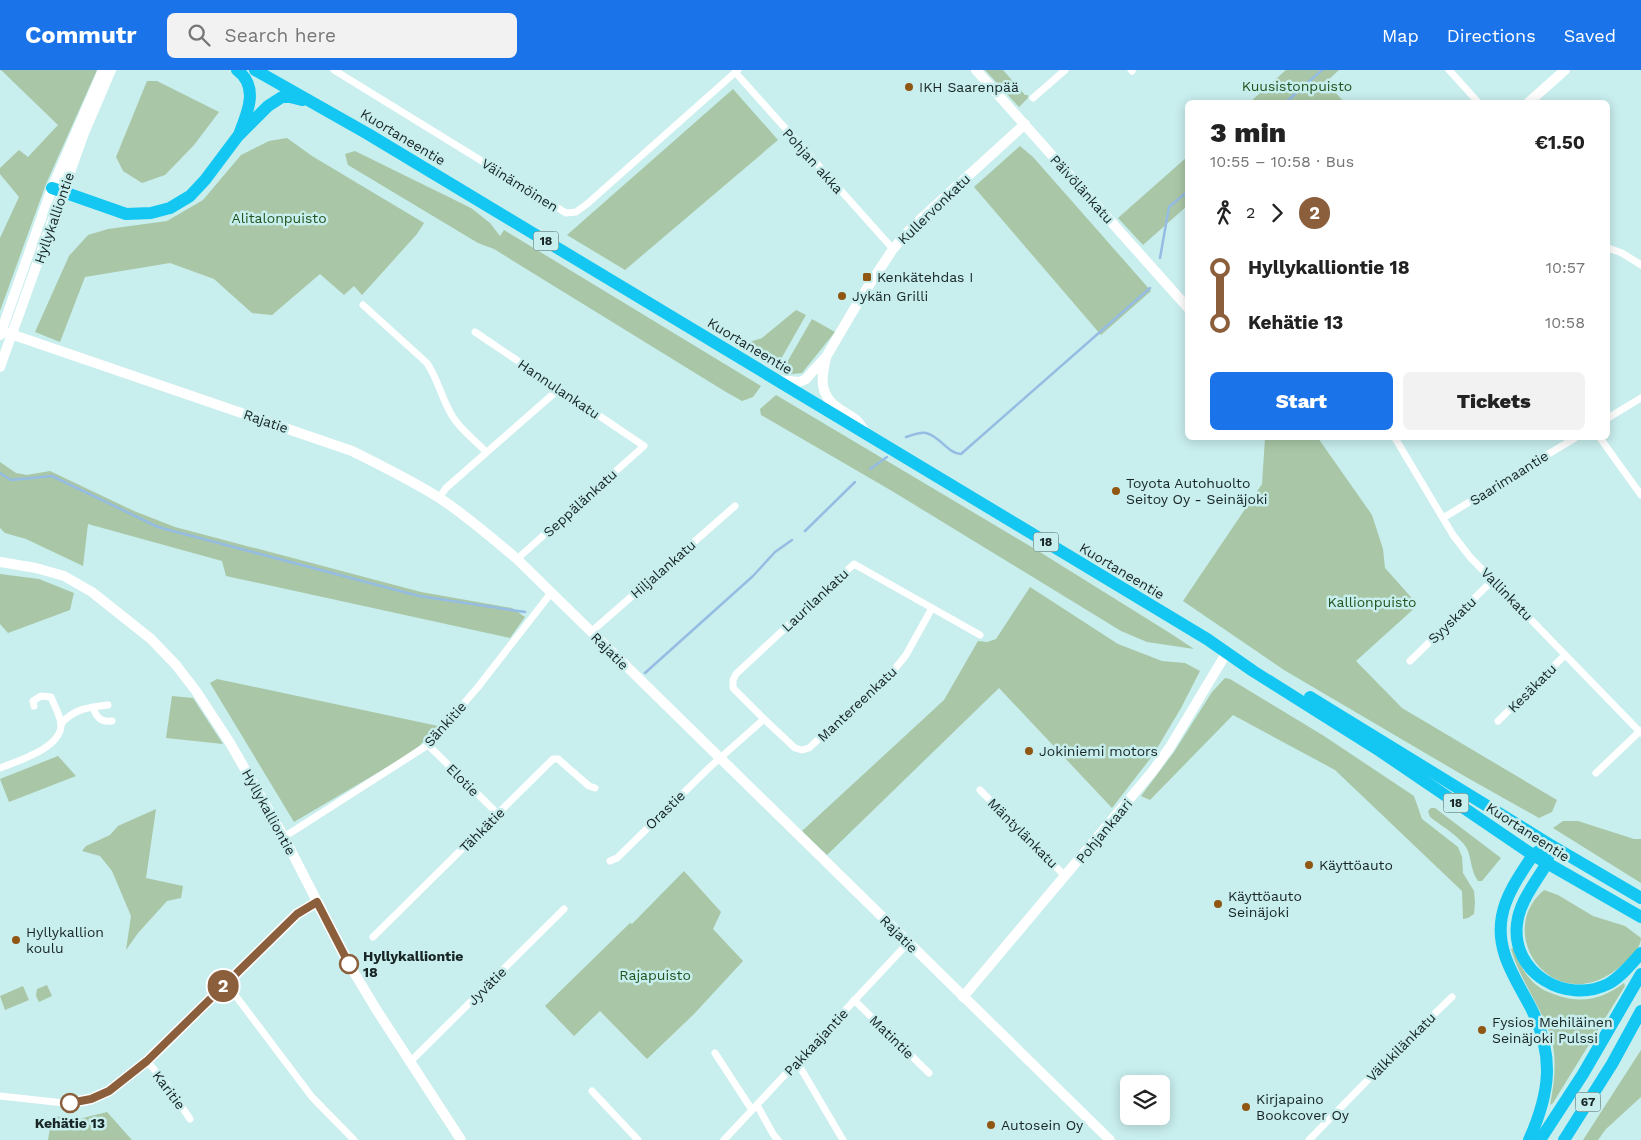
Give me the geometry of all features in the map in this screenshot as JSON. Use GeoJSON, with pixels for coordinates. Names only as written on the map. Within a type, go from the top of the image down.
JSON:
{"type":"FeatureCollection","features":[{"type":"Feature","properties":{"kind":"highway"},"geometry":{"type":"LineString","coordinates":[[237,70],[246,81],[251,98],[238,136]]}},
{"type":"Feature","properties":{"kind":"highway","name":"Kuortaneentie"},"geometry":{"type":"LineString","coordinates":[[255,70],[315,103],[777,379],[1227,652],[1533,855],[1641,917]]}},
{"type":"Feature","properties":{"kind":"highway"},"geometry":{"type":"LineString","coordinates":[[57,189],[126,214],[150,213],[170,208],[190,196],[205,180],[238,136],[276,100],[290,97],[315,103]]}},
{"type":"Feature","properties":{"kind":"highway","name":"Kuortaneentie"},"geometry":{"type":"LineString","coordinates":[[1227,652],[1257,665],[1549,844],[1641,898]]}},
{"type":"Feature","properties":{"kind":"highway"},"geometry":{"type":"LineString","coordinates":[[1528,1140],[1544,1100],[1547,1074],[1545,1050],[1539,1026],[1508,967],[1503,951],[1502,916],[1509,895],[1533,855],[1549,844]]}},
{"type":"Feature","properties":{"kind":"highway"},"geometry":{"type":"LineString","coordinates":[[1549,844],[1547,863],[1521,907],[1517,923],[1516,938],[1521,954],[1529,967],[1542,980],[1557,988],[1573,991],[1591,990],[1608,984],[1623,972],[1641,953]]}},
{"type":"Feature","properties":{"kind":"highway","name":"67"},"geometry":{"type":"LineString","coordinates":[[1540,1140],[1583,1074],[1641,974]]}},
{"type":"Feature","properties":{"kind":"highway","name":"67"},"geometry":{"type":"LineString","coordinates":[[1564,1140],[1612,1064],[1641,1011]]}},
{"type":"Feature","properties":{"kind":"highway"},"geometry":{"type":"LineString","coordinates":[[1612,1064],[1641,1029]]}},
{"type":"Feature","properties":{"kind":"street","name":"Hyllykalliontie"},"geometry":{"type":"LineString","coordinates":[[1,332],[104,70]]}},
{"type":"Feature","properties":{"kind":"street","name":"Hyllykalliontie"},"geometry":{"type":"LineString","coordinates":[[0,367],[13,335],[57,189],[111,70]]}},
{"type":"Feature","properties":{"kind":"street","name":"Väinämöinen"},"geometry":{"type":"LineString","coordinates":[[334,70],[566,213],[576,212],[587,204],[736,71]]}},
{"type":"Feature","properties":{"kind":"street","name":"Päivölänkatu"},"geometry":{"type":"LineString","coordinates":[[976,70],[1185,305]]}},
{"type":"Feature","properties":{"kind":"street"},"geometry":{"type":"LineString","coordinates":[[1033,98],[1065,70]]}},
{"type":"Feature","properties":{"kind":"street"},"geometry":{"type":"LineString","coordinates":[[1449,70],[1476,100]]}},
{"type":"Feature","properties":{"kind":"street"},"geometry":{"type":"LineString","coordinates":[[1531,100],[1565,70]]}},
{"type":"Feature","properties":{"kind":"street","name":"Pohjan akka"},"geometry":{"type":"LineString","coordinates":[[736,71],[893,249]]}},
{"type":"Feature","properties":{"kind":"street","name":"Kullervonkatu"},"geometry":{"type":"LineString","coordinates":[[777,379],[799,382],[806,379],[826,357],[860,298],[893,249],[912,227],[1025,124]]}},
{"type":"Feature","properties":{"kind":"street"},"geometry":{"type":"LineString","coordinates":[[1610,249],[1641,265]]}},
{"type":"Feature","properties":{"kind":"street"},"geometry":{"type":"LineString","coordinates":[[363,305],[427,363],[435,375],[449,411],[457,423],[486,452]]}},
{"type":"Feature","properties":{"kind":"street","name":"Rajatie"},"geometry":{"type":"LineString","coordinates":[[1,332],[352,451],[400,475],[439,498],[484,530],[517,559],[1110,1140]]}},
{"type":"Feature","properties":{"kind":"street","name":"Hannulankatu"},"geometry":{"type":"LineString","coordinates":[[475,332],[644,446]]}},
{"type":"Feature","properties":{"kind":"street","name":"Kullervonkatu"},"geometry":{"type":"LineString","coordinates":[[826,357],[822,376],[822,387],[826,396],[832,404],[856,420],[865,433]]}},
{"type":"Feature","properties":{"kind":"street"},"geometry":{"type":"LineString","coordinates":[[439,498],[446,488],[558,388]]}},
{"type":"Feature","properties":{"kind":"street"},"geometry":{"type":"LineString","coordinates":[[1610,417],[1641,398]]}},
{"type":"Feature","properties":{"kind":"street","name":"Vallinkatu"},"geometry":{"type":"LineString","coordinates":[[1396,440],[1459,542],[1493,580],[1640,732]]}},
{"type":"Feature","properties":{"kind":"street","name":"Saarimaantie"},"geometry":{"type":"LineString","coordinates":[[1443,518],[1572,440]]}},
{"type":"Feature","properties":{"kind":"street"},"geometry":{"type":"LineString","coordinates":[[1601,440],[1641,495]]}},
{"type":"Feature","properties":{"kind":"street","name":"Seppälänkatu"},"geometry":{"type":"LineString","coordinates":[[517,559],[644,446]]}},
{"type":"Feature","properties":{"kind":"street","name":"Hiljalankatu"},"geometry":{"type":"LineString","coordinates":[[590,632],[735,506]]}},
{"type":"Feature","properties":{"kind":"street","name":"Hyllykalliontie"},"geometry":{"type":"LineString","coordinates":[[1,561],[64,576],[92,592],[151,640],[176,665],[196,691],[230,743],[284,837],[349,964],[461,1140]]}},
{"type":"Feature","properties":{"kind":"street","name":"Laurilankatu"},"geometry":{"type":"LineString","coordinates":[[764,718],[733,688],[732,680],[736,674],[854,564],[980,635]]}},
{"type":"Feature","properties":{"kind":"street","name":"Syyskatu"},"geometry":{"type":"LineString","coordinates":[[1410,661],[1493,580]]}},
{"type":"Feature","properties":{"kind":"street","name":"Sänkitie"},"geometry":{"type":"LineString","coordinates":[[284,837],[428,746],[478,687],[551,593]]}},
{"type":"Feature","properties":{"kind":"street","name":"Mantereenkatu"},"geometry":{"type":"LineString","coordinates":[[764,718],[795,748],[802,750],[809,748],[894,670],[906,655],[932,608]]}},
{"type":"Feature","properties":{"kind":"street","name":"Pohjankaari"},"geometry":{"type":"LineString","coordinates":[[963,997],[1128,802],[1170,747],[1227,652]]}},
{"type":"Feature","properties":{"kind":"street","name":"Kesäkatu"},"geometry":{"type":"LineString","coordinates":[[1498,721],[1565,655]]}},
{"type":"Feature","properties":{"kind":"street"},"geometry":{"type":"LineString","coordinates":[[34,706],[33,701],[41,696],[51,697],[61,724]]}},
{"type":"Feature","properties":{"kind":"street"},"geometry":{"type":"LineString","coordinates":[[0,768],[45,748],[57,737],[61,724],[75,711],[108,705]]}},
{"type":"Feature","properties":{"kind":"street"},"geometry":{"type":"LineString","coordinates":[[93,707],[95,714],[100,720],[112,721]]}},
{"type":"Feature","properties":{"kind":"street"},"geometry":{"type":"LineString","coordinates":[[718,758],[764,718]]}},
{"type":"Feature","properties":{"kind":"street"},"geometry":{"type":"LineString","coordinates":[[1596,773],[1640,732]]}},
{"type":"Feature","properties":{"kind":"street","name":"Elotie"},"geometry":{"type":"LineString","coordinates":[[428,746],[498,814]]}},
{"type":"Feature","properties":{"kind":"street","name":"Orastie"},"geometry":{"type":"LineString","coordinates":[[610,862],[718,758]]}},
{"type":"Feature","properties":{"kind":"street","name":"Tähkätie"},"geometry":{"type":"LineString","coordinates":[[373,937],[553,759],[558,759],[589,786],[595,788]]}},
{"type":"Feature","properties":{"kind":"street","name":"Mäntylänkatu"},"geometry":{"type":"LineString","coordinates":[[980,790],[1065,876]]}},
{"type":"Feature","properties":{"kind":"street"},"geometry":{"type":"LineString","coordinates":[[0,1096],[64,1103],[91,1099],[114,1087],[147,1061],[297,914],[317,902]]}},
{"type":"Feature","properties":{"kind":"street","name":"Jyvätie"},"geometry":{"type":"LineString","coordinates":[[410,1062],[564,909]]}},
{"type":"Feature","properties":{"kind":"street","name":"Pakkaajantie"},"geometry":{"type":"LineString","coordinates":[[724,1140],[908,943]]}},
{"type":"Feature","properties":{"kind":"street"},"geometry":{"type":"LineString","coordinates":[[226,983],[312,1097],[354,1140]]}},
{"type":"Feature","properties":{"kind":"street","name":"Välkkilänkatu"},"geometry":{"type":"LineString","coordinates":[[1309,1140],[1452,997]]}},
{"type":"Feature","properties":{"kind":"street","name":"Matintie"},"geometry":{"type":"LineString","coordinates":[[854,1000],[929,1073]]}},
{"type":"Feature","properties":{"kind":"street"},"geometry":{"type":"LineString","coordinates":[[715,1053],[778,1140]]}},
{"type":"Feature","properties":{"kind":"street","name":"Karitie"},"geometry":{"type":"LineString","coordinates":[[147,1061],[168,1085],[190,1119]]}},
{"type":"Feature","properties":{"kind":"street"},"geometry":{"type":"LineString","coordinates":[[797,1062],[842,1140]]}},
{"type":"Feature","properties":{"kind":"street"},"geometry":{"type":"LineString","coordinates":[[592,1091],[638,1140]]}},
{"type":"Feature","properties":{"kind":"green space"},"geometry":{"type":"Polygon","coordinates":[[[1,70],[97,70],[46,184],[0,311],[0,238],[19,197],[0,174],[0,168],[19,150],[28,157],[58,125],[1,70]]]}},
{"type":"Feature","properties":{"kind":"green space"},"geometry":{"type":"Polygon","coordinates":[[[985,70],[1003,70],[1025,95],[1028,95],[1028,98],[1019,107],[985,70]]]}},
{"type":"Feature","properties":{"kind":"green space","name":"Kuusistonpuisto"},"geometry":{"type":"Polygon","coordinates":[[[1286,70],[1339,70],[1326,82],[1342,100],[1252,100],[1286,70]]]}},
{"type":"Feature","properties":{"kind":"green space"},"geometry":{"type":"Polygon","coordinates":[[[147,81],[157,81],[219,112],[194,145],[165,175],[142,183],[123,171],[116,157],[147,81]]]}},
{"type":"Feature","properties":{"kind":"green space"},"geometry":{"type":"Polygon","coordinates":[[[733,89],[778,140],[625,270],[567,235],[733,89]]]}},
{"type":"Feature","properties":{"kind":"green space","name":"Alitalonpuisto"},"geometry":{"type":"Polygon","coordinates":[[[287,138],[312,156],[424,223],[417,234],[362,295],[354,286],[344,295],[320,274],[272,315],[252,313],[214,279],[170,263],[85,277],[60,342],[35,332],[69,256],[88,235],[108,229],[167,221],[203,200],[241,155],[269,141],[287,138]]]}},
{"type":"Feature","properties":{"kind":"green space"},"geometry":{"type":"Polygon","coordinates":[[[1020,146],[1033,157],[1151,291],[1101,335],[974,187],[1020,146]]]}},
{"type":"Feature","properties":{"kind":"green space"},"geometry":{"type":"Polygon","coordinates":[[[355,151],[471,208],[490,223],[500,236],[504,230],[761,386],[753,397],[742,401],[726,392],[494,249],[478,243],[348,165],[345,154],[355,151]]]}},
{"type":"Feature","properties":{"kind":"green space"},"geometry":{"type":"Polygon","coordinates":[[[1185,159],[1185,208],[1143,245],[1118,218],[1185,159]]]}},
{"type":"Feature","properties":{"kind":"green space"},"geometry":{"type":"Polygon","coordinates":[[[796,310],[806,315],[777,366],[740,345],[762,338],[796,310]]]}},
{"type":"Feature","properties":{"kind":"green space"},"geometry":{"type":"Polygon","coordinates":[[[812,319],[835,332],[802,373],[792,374],[782,371],[812,319]]]}},
{"type":"Feature","properties":{"kind":"green space"},"geometry":{"type":"Polygon","coordinates":[[[776,395],[1035,549],[1194,649],[1147,642],[1121,631],[892,491],[761,415],[760,409],[776,395]]]}},
{"type":"Feature","properties":{"kind":"green space","name":"Kallionpuisto"},"geometry":{"type":"Polygon","coordinates":[[[1265,440],[1319,440],[1372,515],[1383,549],[1385,568],[1418,605],[1356,661],[1402,708],[1557,800],[1552,812],[1539,818],[1466,777],[1284,670],[1183,601],[1262,484],[1265,440]]]}},
{"type":"Feature","properties":{"kind":"green space"},"geometry":{"type":"Polygon","coordinates":[[[0,462],[16,473],[27,475],[50,471],[134,511],[175,527],[421,592],[512,608],[525,617],[510,638],[226,576],[222,561],[88,524],[83,566],[26,539],[5,533],[0,528],[0,462]]]}},
{"type":"Feature","properties":{"kind":"green space"},"geometry":{"type":"Polygon","coordinates":[[[0,574],[39,579],[74,593],[70,610],[8,633],[0,624],[0,574]]]}},
{"type":"Feature","properties":{"kind":"green space"},"geometry":{"type":"Polygon","coordinates":[[[1030,587],[1118,644],[1162,661],[1185,663],[1200,671],[1153,755],[1112,808],[999,688],[827,855],[802,831],[944,700],[978,641],[987,642],[996,639],[1030,587]]]}},
{"type":"Feature","properties":{"kind":"green space"},"geometry":{"type":"Polygon","coordinates":[[[1225,678],[1230,679],[1324,736],[1414,796],[1422,819],[1458,847],[1462,857],[1463,873],[1474,891],[1474,914],[1463,919],[1462,891],[1335,770],[1233,715],[1150,800],[1141,796],[1174,752],[1212,692],[1225,678]]]}},
{"type":"Feature","properties":{"kind":"green space"},"geometry":{"type":"Polygon","coordinates":[[[217,679],[438,726],[419,746],[396,762],[294,822],[210,683],[217,679]]]}},
{"type":"Feature","properties":{"kind":"green space"},"geometry":{"type":"Polygon","coordinates":[[[172,696],[193,698],[223,744],[166,738],[172,696]]]}},
{"type":"Feature","properties":{"kind":"green space"},"geometry":{"type":"Polygon","coordinates":[[[58,756],[76,776],[9,802],[0,779],[58,756]]]}},
{"type":"Feature","properties":{"kind":"green space"},"geometry":{"type":"Polygon","coordinates":[[[1431,808],[1435,808],[1501,858],[1482,881],[1478,881],[1476,877],[1466,846],[1430,817],[1428,811],[1431,808]]]}},
{"type":"Feature","properties":{"kind":"green space"},"geometry":{"type":"Polygon","coordinates":[[[156,809],[146,878],[183,886],[181,898],[167,901],[138,933],[126,950],[131,916],[112,871],[100,856],[82,851],[86,846],[110,835],[118,826],[156,809]]]}},
{"type":"Feature","properties":{"kind":"green space"},"geometry":{"type":"Polygon","coordinates":[[[1563,821],[1578,821],[1634,839],[1641,839],[1641,883],[1553,828],[1563,821]]]}},
{"type":"Feature","properties":{"kind":"green space","name":"Rajapuisto"},"geometry":{"type":"Polygon","coordinates":[[[684,871],[721,912],[713,929],[743,961],[694,1014],[647,1059],[600,1011],[574,1036],[545,1006],[630,923],[632,924],[684,871]]]}},
{"type":"Feature","properties":{"kind":"green space"},"geometry":{"type":"Polygon","coordinates":[[[1544,890],[1558,895],[1593,916],[1625,926],[1641,938],[1637,949],[1622,965],[1598,980],[1575,984],[1555,979],[1539,966],[1528,949],[1525,929],[1529,909],[1544,890]]]}},
{"type":"Feature","properties":{"kind":"green space"},"geometry":{"type":"Polygon","coordinates":[[[1513,948],[1523,970],[1532,981],[1548,992],[1559,996],[1577,999],[1593,998],[1601,996],[1624,983],[1625,986],[1550,1105],[1555,1067],[1551,1038],[1544,1019],[1519,970],[1511,949],[1513,948]]]}},
{"type":"Feature","properties":{"kind":"green space"},"geometry":{"type":"Polygon","coordinates":[[[47,985],[52,996],[39,1002],[36,996],[37,989],[47,985]]]}},
{"type":"Feature","properties":{"kind":"green space"},"geometry":{"type":"Polygon","coordinates":[[[23,986],[29,1000],[5,1010],[0,996],[23,986]]]}},
{"type":"Feature","properties":{"kind":"green space"},"geometry":{"type":"Polygon","coordinates":[[[1641,1050],[1641,1097],[1606,1129],[1598,1140],[1583,1140],[1641,1050]]]}},
{"type":"Feature","properties":{"kind":"green space"},"geometry":{"type":"Polygon","coordinates":[[[107,1112],[132,1140],[48,1140],[52,1116],[79,1119],[107,1112]]]}},
{"type":"Feature","properties":{"kind":"waterway"},"geometry":{"type":"LineString","coordinates":[[1288,100],[1322,70]]}},
{"type":"Feature","properties":{"kind":"waterway"},"geometry":{"type":"LineString","coordinates":[[1160,258],[1169,207],[1185,194]]}},
{"type":"Feature","properties":{"kind":"waterway"},"geometry":{"type":"LineString","coordinates":[[906,437],[926,433],[936,438],[952,451],[961,454],[1150,288]]}},
{"type":"Feature","properties":{"kind":"waterway"},"geometry":{"type":"LineString","coordinates":[[870,469],[887,457]]}},
{"type":"Feature","properties":{"kind":"waterway"},"geometry":{"type":"LineString","coordinates":[[0,473],[11,480],[52,476],[158,527],[419,596],[525,612]]}},
{"type":"Feature","properties":{"kind":"waterway"},"geometry":{"type":"LineString","coordinates":[[805,531],[855,482]]}},
{"type":"Feature","properties":{"kind":"waterway"},"geometry":{"type":"LineString","coordinates":[[645,673],[753,576],[775,552],[792,540]]}},
{"type":"Feature","properties":{"kind":"bus line","name":"2"},"geometry":{"type":"LineString","coordinates":[[70,1103],[81,1102],[99,1096],[120,1084],[147,1061],[297,914],[308,906],[317,902],[349,964]]}},
{"type":"Feature","properties":{"kind":"place","name":"IKH Saarenpää"},"geometry":{"type":"Point","coordinates":[909,87]}},
{"type":"Feature","properties":{"kind":"place","name":"Kenkätehdas I"},"geometry":{"type":"Point","coordinates":[867,277]}},
{"type":"Feature","properties":{"kind":"place","name":"Jykän Grilli"},"geometry":{"type":"Point","coordinates":[842,296]}},
{"type":"Feature","properties":{"kind":"place","name":"Toyota Autohuolto Seitoy Oy - Seinäjoki"},"geometry":{"type":"Point","coordinates":[1116,491]}},
{"type":"Feature","properties":{"kind":"place","name":"Jokiniemi motors"},"geometry":{"type":"Point","coordinates":[1029,751]}},
{"type":"Feature","properties":{"kind":"place","name":"Käyttöauto"},"geometry":{"type":"Point","coordinates":[1309,865]}},
{"type":"Feature","properties":{"kind":"place","name":"Käyttöauto Seinäjoki"},"geometry":{"type":"Point","coordinates":[1218,904]}},
{"type":"Feature","properties":{"kind":"place","name":"Hyllykallion koulu"},"geometry":{"type":"Point","coordinates":[16,940]}},
{"type":"Feature","properties":{"kind":"place","name":"Hyllykalliontie 18"},"geometry":{"type":"Point","coordinates":[349,964]}},
{"type":"Feature","properties":{"kind":"place","name":"Fysios Mehiläinen Seinäjoki Pulssi"},"geometry":{"type":"Point","coordinates":[1482,1030]}},
{"type":"Feature","properties":{"kind":"place","name":"Kehätie 13"},"geometry":{"type":"Point","coordinates":[70,1103]}},
{"type":"Feature","properties":{"kind":"place","name":"Kirjapaino Bookcover Oy"},"geometry":{"type":"Point","coordinates":[1246,1107]}},
{"type":"Feature","properties":{"kind":"place","name":"Autosein Oy"},"geometry":{"type":"Point","coordinates":[991,1125]}}]}
